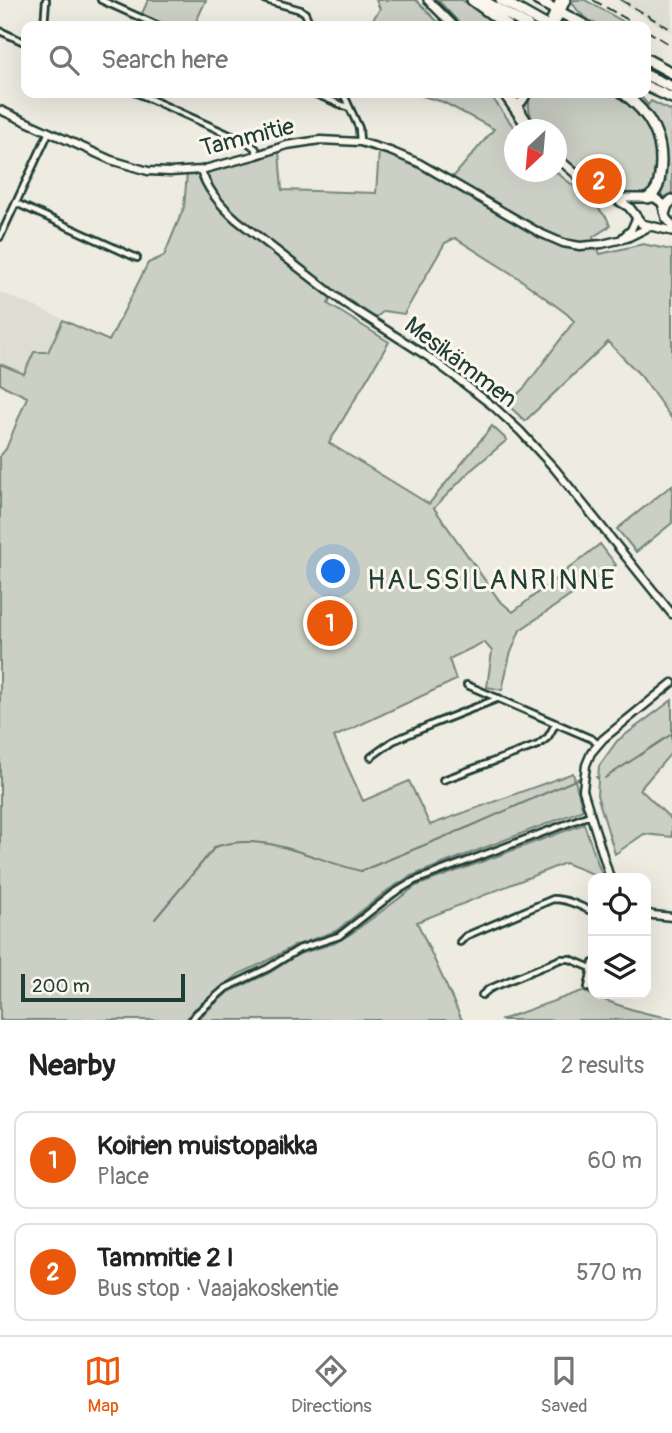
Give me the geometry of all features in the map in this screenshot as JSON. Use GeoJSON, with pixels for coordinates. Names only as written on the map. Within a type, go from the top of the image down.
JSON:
{"type":"FeatureCollection","features":[{"type":"Feature","properties":{"kind":"highway"},"geometry":{"type":"LineString","coordinates":[[472,0],[501,21]]}},
{"type":"Feature","properties":{"kind":"highway"},"geometry":{"type":"LineString","coordinates":[[482,0],[519,21]]}},
{"type":"Feature","properties":{"kind":"highway"},"geometry":{"type":"LineString","coordinates":[[501,0],[539,21]]}},
{"type":"Feature","properties":{"kind":"highway"},"geometry":{"type":"LineString","coordinates":[[537,0],[559,7],[579,21]]}},
{"type":"Feature","properties":{"kind":"highway"},"geometry":{"type":"LineString","coordinates":[[651,62],[672,73]]}},
{"type":"Feature","properties":{"kind":"highway"},"geometry":{"type":"LineString","coordinates":[[651,77],[672,87]]}},
{"type":"Feature","properties":{"kind":"highway"},"geometry":{"type":"LineString","coordinates":[[651,88],[672,98]]}},
{"type":"Feature","properties":{"kind":"highway"},"geometry":{"type":"LineString","coordinates":[[629,98],[651,121],[662,154],[660,181],[656,190],[646,198]]}},
{"type":"Feature","properties":{"kind":"highway"},"geometry":{"type":"LineString","coordinates":[[665,213],[672,200]]}},
{"type":"Feature","properties":{"kind":"main road"},"geometry":{"type":"LineString","coordinates":[[428,0],[449,21]]}},
{"type":"Feature","properties":{"kind":"main road"},"geometry":{"type":"LineString","coordinates":[[559,7],[566,0]]}},
{"type":"Feature","properties":{"kind":"main road"},"geometry":{"type":"LineString","coordinates":[[508,98],[515,104]]}},
{"type":"Feature","properties":{"kind":"main road"},"geometry":{"type":"LineString","coordinates":[[512,98],[524,119]]}},
{"type":"Feature","properties":{"kind":"main road"},"geometry":{"type":"LineString","coordinates":[[515,104],[518,98]]}},
{"type":"Feature","properties":{"kind":"main road"},"geometry":{"type":"LineString","coordinates":[[515,104],[524,98]]}},
{"type":"Feature","properties":{"kind":"main road"},"geometry":{"type":"LineString","coordinates":[[567,166],[582,179],[631,209],[642,225],[672,231]]}},
{"type":"Feature","properties":{"kind":"main road"},"geometry":{"type":"LineString","coordinates":[[615,198],[655,198],[664,206],[667,221],[672,225]]}},
{"type":"Feature","properties":{"kind":"main road"},"geometry":{"type":"LineString","coordinates":[[636,218],[636,206],[646,198]]}},
{"type":"Feature","properties":{"kind":"main road"},"geometry":{"type":"LineString","coordinates":[[651,227],[661,223],[665,213]]}},
{"type":"Feature","properties":{"kind":"street"},"geometry":{"type":"LineString","coordinates":[[44,21],[46,0]]}},
{"type":"Feature","properties":{"kind":"street"},"geometry":{"type":"LineString","coordinates":[[101,0],[148,21]]}},
{"type":"Feature","properties":{"kind":"street"},"geometry":{"type":"LineString","coordinates":[[266,0],[302,10],[309,21]]}},
{"type":"Feature","properties":{"kind":"street"},"geometry":{"type":"LineString","coordinates":[[0,31],[21,41]]}},
{"type":"Feature","properties":{"kind":"street"},"geometry":{"type":"LineString","coordinates":[[148,98],[250,144],[256,149],[257,155]]}},
{"type":"Feature","properties":{"kind":"street"},"geometry":{"type":"LineString","coordinates":[[325,98],[350,108]]}},
{"type":"Feature","properties":{"kind":"street"},"geometry":{"type":"LineString","coordinates":[[345,98],[359,128],[360,142]]}},
{"type":"Feature","properties":{"kind":"street","name":"Tammitie"},"geometry":{"type":"LineString","coordinates":[[0,110],[111,160],[157,172],[201,170],[287,145],[320,140],[360,142],[419,163],[529,228],[572,245],[603,244],[633,236],[651,227]]}},
{"type":"Feature","properties":{"kind":"street"},"geometry":{"type":"LineString","coordinates":[[0,237],[49,132]]}},
{"type":"Feature","properties":{"kind":"street","name":"Mesikämmen"},"geometry":{"type":"LineString","coordinates":[[201,170],[220,204],[237,219],[344,303],[453,374],[515,427],[555,469],[672,614]]}},
{"type":"Feature","properties":{"kind":"street"},"geometry":{"type":"LineString","coordinates":[[16,203],[137,258]]}},
{"type":"Feature","properties":{"kind":"street"},"geometry":{"type":"LineString","coordinates":[[615,241],[631,230],[636,218]]}},
{"type":"Feature","properties":{"kind":"street"},"geometry":{"type":"LineString","coordinates":[[608,873],[583,790],[584,775],[598,744],[672,683]]}},
{"type":"Feature","properties":{"kind":"street"},"geometry":{"type":"LineString","coordinates":[[467,685],[598,744]]}},
{"type":"Feature","properties":{"kind":"street"},"geometry":{"type":"LineString","coordinates":[[371,757],[393,741],[499,698]]}},
{"type":"Feature","properties":{"kind":"street"},"geometry":{"type":"LineString","coordinates":[[443,780],[538,745],[548,737],[556,723]]}},
{"type":"Feature","properties":{"kind":"street"},"geometry":{"type":"LineString","coordinates":[[192,1020],[226,988],[268,968],[299,949],[339,936],[394,893],[414,881],[590,815]]}},
{"type":"Feature","properties":{"kind":"street"},"geometry":{"type":"LineString","coordinates":[[460,943],[466,936],[553,899],[562,899],[588,910]]}},
{"type":"Feature","properties":{"kind":"street"},"geometry":{"type":"LineString","coordinates":[[651,914],[672,917]]}},
{"type":"Feature","properties":{"kind":"street"},"geometry":{"type":"LineString","coordinates":[[482,995],[489,989],[561,958],[588,964]]}},
{"type":"Feature","properties":{"kind":"shaded area"},"geometry":{"type":"Polygon","coordinates":[[[148,0],[206,0],[196,21],[147,21],[140,18],[148,0]]]}},
{"type":"Feature","properties":{"kind":"shaded area"},"geometry":{"type":"Polygon","coordinates":[[[376,0],[416,0],[437,21],[371,21],[380,9],[376,0]]]}},
{"type":"Feature","properties":{"kind":"shaded area"},"geometry":{"type":"Polygon","coordinates":[[[438,0],[462,0],[494,21],[457,21],[438,0]]]}},
{"type":"Feature","properties":{"kind":"shaded area"},"geometry":{"type":"Polygon","coordinates":[[[573,0],[585,0],[622,21],[591,21],[572,3],[573,0]]]}},
{"type":"Feature","properties":{"kind":"shaded area"},"geometry":{"type":"Polygon","coordinates":[[[616,0],[672,0],[672,33],[616,0]]]}},
{"type":"Feature","properties":{"kind":"shaded area"},"geometry":{"type":"Polygon","coordinates":[[[429,98],[493,98],[508,119],[504,119],[504,182],[567,181],[590,199],[607,218],[610,226],[593,237],[600,254],[643,244],[672,250],[672,419],[641,376],[608,342],[525,421],[507,404],[525,387],[574,321],[517,277],[455,238],[445,243],[404,314],[384,311],[374,319],[334,293],[328,304],[389,342],[329,443],[429,504],[492,426],[507,440],[470,471],[434,508],[499,600],[513,612],[600,544],[616,565],[520,630],[510,655],[502,690],[487,687],[492,651],[484,642],[449,659],[456,680],[334,737],[363,801],[409,781],[430,825],[573,773],[583,810],[411,876],[388,890],[336,931],[294,946],[239,974],[192,1011],[186,1020],[0,1020],[0,456],[6,449],[27,397],[0,384],[0,364],[24,374],[34,352],[48,352],[63,320],[109,341],[148,263],[164,256],[184,207],[187,173],[222,168],[279,151],[282,190],[376,193],[379,150],[401,157],[437,177],[454,176],[494,129],[443,102],[429,98]]]}},
{"type":"Feature","properties":{"kind":"shaded area"},"geometry":{"type":"Polygon","coordinates":[[[530,98],[623,98],[641,116],[654,141],[657,172],[651,189],[644,194],[627,194],[581,172],[567,161],[567,119],[532,119],[530,98]]]}},
{"type":"Feature","properties":{"kind":"shaded area"},"geometry":{"type":"Polygon","coordinates":[[[631,98],[642,98],[648,105],[651,101],[672,111],[672,194],[665,198],[659,192],[662,143],[631,98]]]}},
{"type":"Feature","properties":{"kind":"shaded area"},"geometry":{"type":"Polygon","coordinates":[[[0,292],[63,320],[48,352],[24,375],[0,364],[0,292]]]}},
{"type":"Feature","properties":{"kind":"shaded area"},"geometry":{"type":"Polygon","coordinates":[[[672,485],[672,523],[636,552],[617,529],[672,485]]]}},
{"type":"Feature","properties":{"kind":"shaded area"},"geometry":{"type":"Polygon","coordinates":[[[672,700],[672,752],[640,789],[672,818],[672,837],[644,834],[615,854],[597,795],[599,766],[617,741],[672,700]]]}},
{"type":"Feature","properties":{"kind":"shaded area"},"geometry":{"type":"Polygon","coordinates":[[[584,824],[601,873],[590,873],[565,863],[417,922],[462,1020],[197,1020],[227,993],[269,973],[299,954],[335,943],[416,886],[584,824]]]}},
{"type":"Feature","properties":{"kind":"shaded area"},"geometry":{"type":"Polygon","coordinates":[[[582,991],[588,993],[588,999],[604,999],[649,1014],[672,1018],[672,1020],[500,1020],[582,991]]]}},
{"type":"Feature","properties":{"kind":"waterway"},"geometry":{"type":"LineString","coordinates":[[605,778],[672,734]]}},
{"type":"Feature","properties":{"kind":"waterway"},"geometry":{"type":"LineString","coordinates":[[155,919],[215,847],[252,842],[271,844],[361,871],[582,777]]}},
{"type":"Feature","properties":{"kind":"railway"},"geometry":{"type":"LineString","coordinates":[[593,0],[630,21]]}},
{"type":"Feature","properties":{"kind":"railway"},"geometry":{"type":"LineString","coordinates":[[621,0],[672,30]]}},
{"type":"Feature","properties":{"kind":"railway"},"geometry":{"type":"LineString","coordinates":[[651,33],[672,46]]}},
{"type":"Feature","properties":{"kind":"place","name":"Tammitie 2 I"},"geometry":{"type":"Point","coordinates":[599,181]}},
{"type":"Feature","properties":{"kind":"place","name":"Koirien muistopaikka"},"geometry":{"type":"Point","coordinates":[330,623]}},
{"type":"Feature","properties":{"kind":"district","name":"HALSSILANRINNE"},"geometry":{"type":"Point","coordinates":[492,579]}}]}
